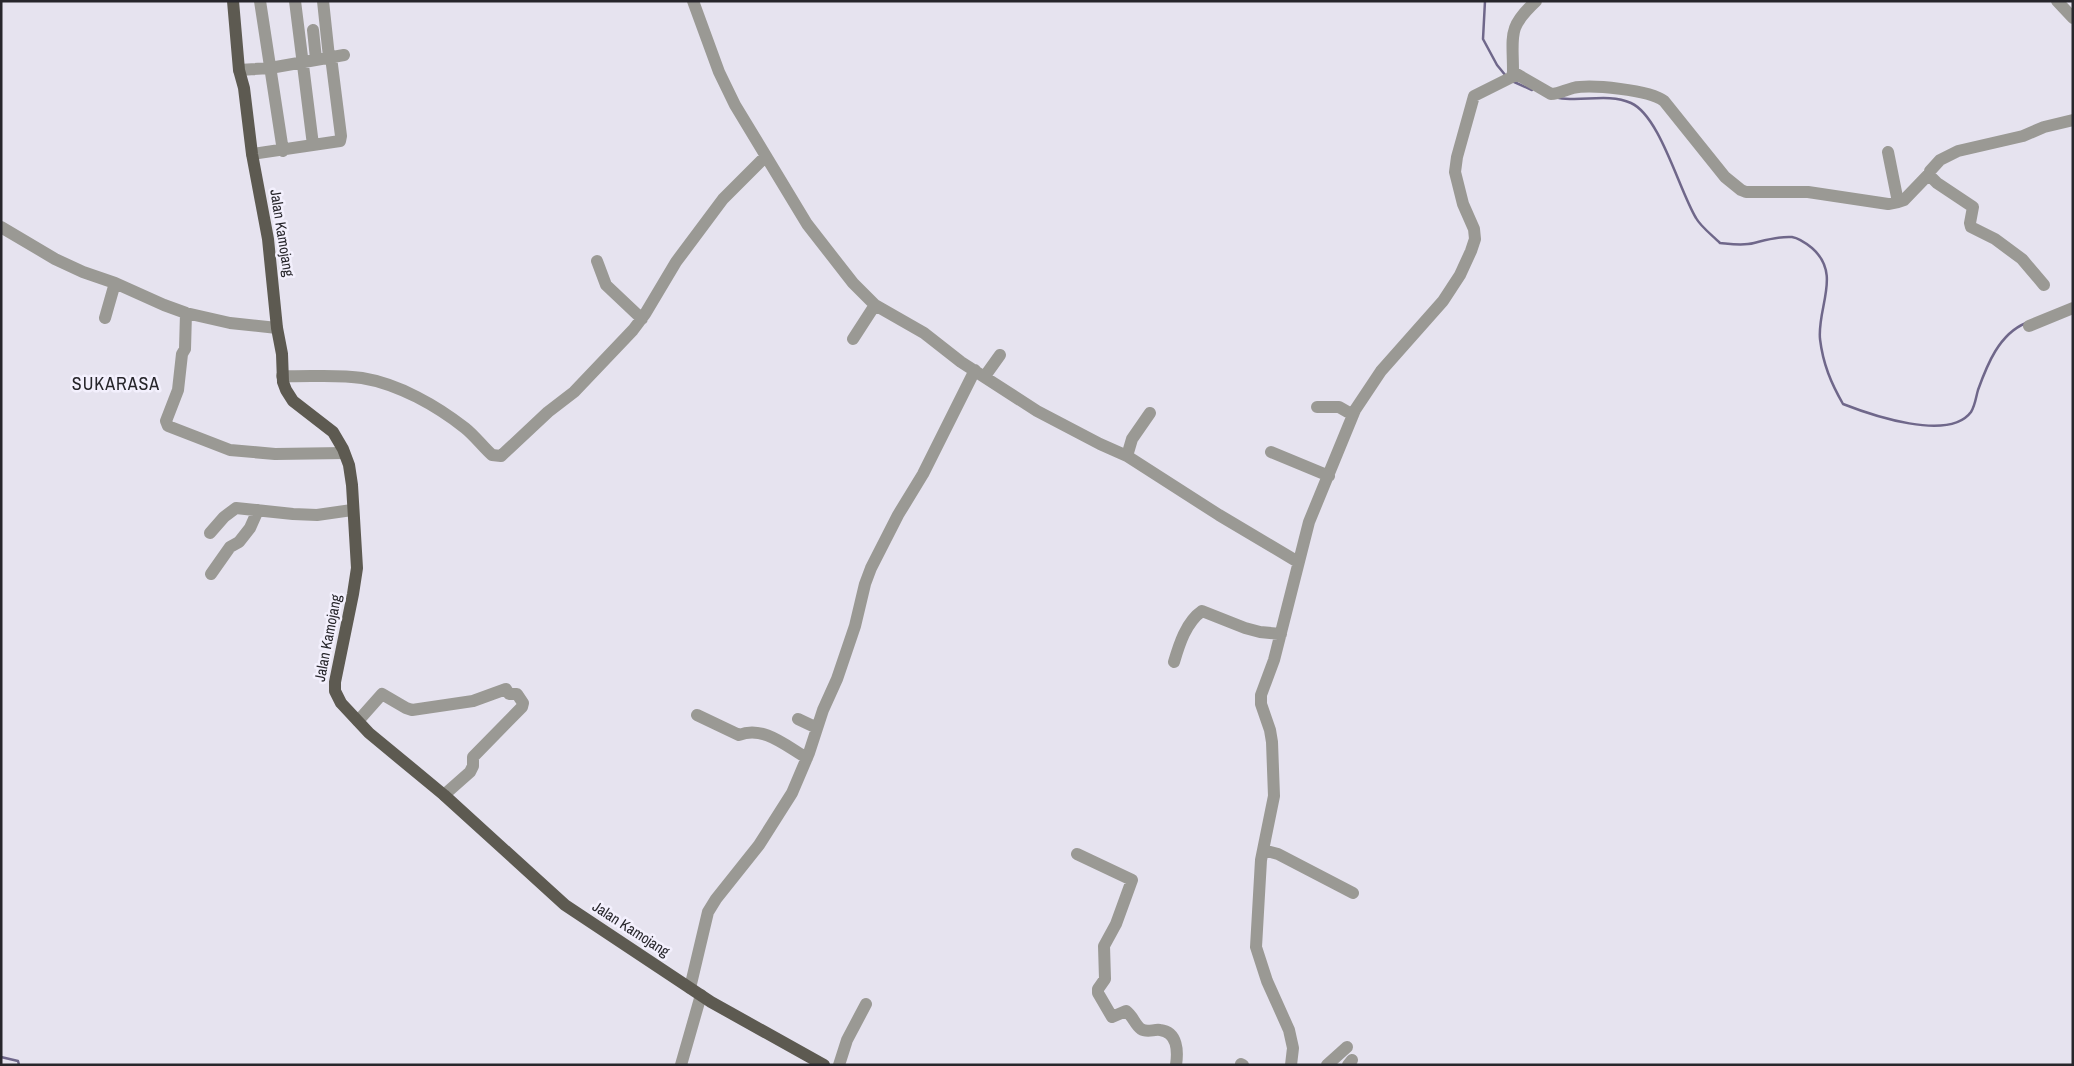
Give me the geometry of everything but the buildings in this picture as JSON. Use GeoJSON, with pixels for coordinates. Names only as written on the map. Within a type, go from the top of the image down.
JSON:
{"type":"FeatureCollection","features":[{"type":"Feature","properties":{"kind":"main road","name":"Jalan Kamojang"},"geometry":{"type":"LineString","coordinates":[[233,1],[239,70],[244,88],[252,154],[268,239],[277,328],[282,354],[282,376],[286,390],[293,401],[333,432],[349,465],[357,568],[334,686],[341,703],[387,749],[444,794],[566,905],[696,992],[746,1023],[824,1065]]}},
{"type":"Feature","properties":{"kind":"street"},"geometry":{"type":"LineString","coordinates":[[260,1],[282,151]]}},
{"type":"Feature","properties":{"kind":"street"},"geometry":{"type":"LineString","coordinates":[[295,1],[313,146]]}},
{"type":"Feature","properties":{"kind":"street"},"geometry":{"type":"LineString","coordinates":[[252,154],[313,146],[340,141],[341,139],[323,1]]}},
{"type":"Feature","properties":{"kind":"street"},"geometry":{"type":"LineString","coordinates":[[693,1],[719,72],[731,97],[766,156],[807,224],[853,284],[875,305],[924,333],[962,362],[1037,411],[1127,456],[1218,515],[1298,562]]}},
{"type":"Feature","properties":{"kind":"street"},"geometry":{"type":"LineString","coordinates":[[1512,75],[1514,27],[1525,11],[1536,1]]}},
{"type":"Feature","properties":{"kind":"street"},"geometry":{"type":"LineString","coordinates":[[2057,1],[2073,18]]}},
{"type":"Feature","properties":{"kind":"street"},"geometry":{"type":"LineString","coordinates":[[313,30],[330,57]]}},
{"type":"Feature","properties":{"kind":"street"},"geometry":{"type":"LineString","coordinates":[[239,70],[270,68],[330,57]]}},
{"type":"Feature","properties":{"kind":"street"},"geometry":{"type":"LineString","coordinates":[[1291,1065],[1293,1048],[1289,1030],[1267,981],[1256,947],[1259,878],[1274,789],[1272,742],[1260,699],[1274,660],[1309,522],[1353,415],[1381,371],[1443,301],[1468,258],[1474,239],[1474,229],[1460,195],[1455,175],[1456,162],[1474,98],[1478,93],[1512,75]]}},
{"type":"Feature","properties":{"kind":"street"},"geometry":{"type":"LineString","coordinates":[[1512,75],[1551,94],[1557,94],[1575,87],[1617,89],[1658,96],[1730,182],[1746,192],[1808,192],[1888,204],[1904,200],[1929,174],[1936,163],[1958,151],[2024,136],[2044,126],[2073,120]]}},
{"type":"Feature","properties":{"kind":"street"},"geometry":{"type":"LineString","coordinates":[[1888,152],[1898,202]]}},
{"type":"Feature","properties":{"kind":"street"},"geometry":{"type":"LineString","coordinates":[[282,376],[360,378],[375,381],[421,399],[446,414],[467,430],[490,454],[499,457],[548,412],[574,392],[642,319],[676,262],[723,199],[766,156]]}},
{"type":"Feature","properties":{"kind":"street"},"geometry":{"type":"LineString","coordinates":[[1929,174],[1936,183],[1973,207],[1971,227],[1995,239],[2022,259],[2044,285]]}},
{"type":"Feature","properties":{"kind":"street"},"geometry":{"type":"LineString","coordinates":[[1,227],[55,259],[82,272],[115,282],[149,299],[186,313],[235,324],[277,328]]}},
{"type":"Feature","properties":{"kind":"street"},"geometry":{"type":"LineString","coordinates":[[597,261],[606,285],[642,319]]}},
{"type":"Feature","properties":{"kind":"street"},"geometry":{"type":"LineString","coordinates":[[105,318],[115,282]]}},
{"type":"Feature","properties":{"kind":"street"},"geometry":{"type":"LineString","coordinates":[[853,339],[875,305]]}},
{"type":"Feature","properties":{"kind":"street"},"geometry":{"type":"LineString","coordinates":[[2029,326],[2073,308]]}},
{"type":"Feature","properties":{"kind":"street"},"geometry":{"type":"LineString","coordinates":[[186,313],[185,349],[182,354],[178,390],[166,421],[168,426],[230,450],[275,454],[344,453]]}},
{"type":"Feature","properties":{"kind":"street"},"geometry":{"type":"LineString","coordinates":[[681,1065],[696,992],[704,924],[712,905],[751,857],[792,793],[807,758],[855,626],[865,584],[871,568],[898,515],[980,373],[1000,355]]}},
{"type":"Feature","properties":{"kind":"street"},"geometry":{"type":"LineString","coordinates":[[1318,407],[1339,407],[1353,415]]}},
{"type":"Feature","properties":{"kind":"street"},"geometry":{"type":"LineString","coordinates":[[1127,456],[1132,438],[1150,413]]}},
{"type":"Feature","properties":{"kind":"street"},"geometry":{"type":"LineString","coordinates":[[1271,452],[1329,476]]}},
{"type":"Feature","properties":{"kind":"street"},"geometry":{"type":"LineString","coordinates":[[210,533],[231,510],[242,508],[294,514],[317,514],[352,510]]}},
{"type":"Feature","properties":{"kind":"street"},"geometry":{"type":"LineString","coordinates":[[211,574],[230,548],[239,542],[250,528],[258,510]]}},
{"type":"Feature","properties":{"kind":"street"},"geometry":{"type":"LineString","coordinates":[[1174,662],[1178,647],[1185,633],[1195,617],[1202,611],[1245,628],[1281,634]]}},
{"type":"Feature","properties":{"kind":"street"},"geometry":{"type":"LineString","coordinates":[[358,721],[382,694],[408,710],[473,702],[506,689],[509,694],[517,694],[523,703],[522,707],[473,757],[473,766],[470,772],[444,794]]}},
{"type":"Feature","properties":{"kind":"street"},"geometry":{"type":"LineString","coordinates":[[697,715],[739,735],[746,732],[760,732],[807,758]]}},
{"type":"Feature","properties":{"kind":"street"},"geometry":{"type":"LineString","coordinates":[[798,719],[817,728]]}},
{"type":"Feature","properties":{"kind":"street"},"geometry":{"type":"LineString","coordinates":[[1263,850],[1278,854],[1353,893]]}},
{"type":"Feature","properties":{"kind":"street"},"geometry":{"type":"LineString","coordinates":[[1077,854],[1132,880],[1116,924],[1104,946],[1105,979],[1098,989],[1098,993],[1112,1017],[1128,1011],[1142,1030],[1159,1030],[1169,1033],[1177,1045],[1176,1065]]}},
{"type":"Feature","properties":{"kind":"street"},"geometry":{"type":"LineString","coordinates":[[839,1065],[847,1040],[866,1004]]}},
{"type":"Feature","properties":{"kind":"street"},"geometry":{"type":"LineString","coordinates":[[1327,1065],[1347,1047]]}},
{"type":"Feature","properties":{"kind":"waterway"},"geometry":{"type":"LineString","coordinates":[[1485,1],[1483,39],[1497,65],[1506,76]]}},
{"type":"Feature","properties":{"kind":"waterway"},"geometry":{"type":"LineString","coordinates":[[1512,81],[1532,90]]}},
{"type":"Feature","properties":{"kind":"waterway"},"geometry":{"type":"LineString","coordinates":[[1559,98],[1622,100],[1631,103],[1641,111],[1660,138],[1696,218],[1720,243],[1750,244],[1792,237],[1812,248],[1821,258],[1827,280],[1820,327],[1821,348],[1828,373],[1843,404],[1890,419],[1928,426],[1946,425],[1960,421],[1971,412],[1990,361],[2001,342],[2026,323]]}},
{"type":"Feature","properties":{"kind":"waterway"},"geometry":{"type":"LineString","coordinates":[[1,1057],[18,1061],[19,1065]]}},
{"type":"Feature","properties":{"kind":"district","name":"SUKARASA"},"geometry":{"type":"Point","coordinates":[116,384]}}]}
